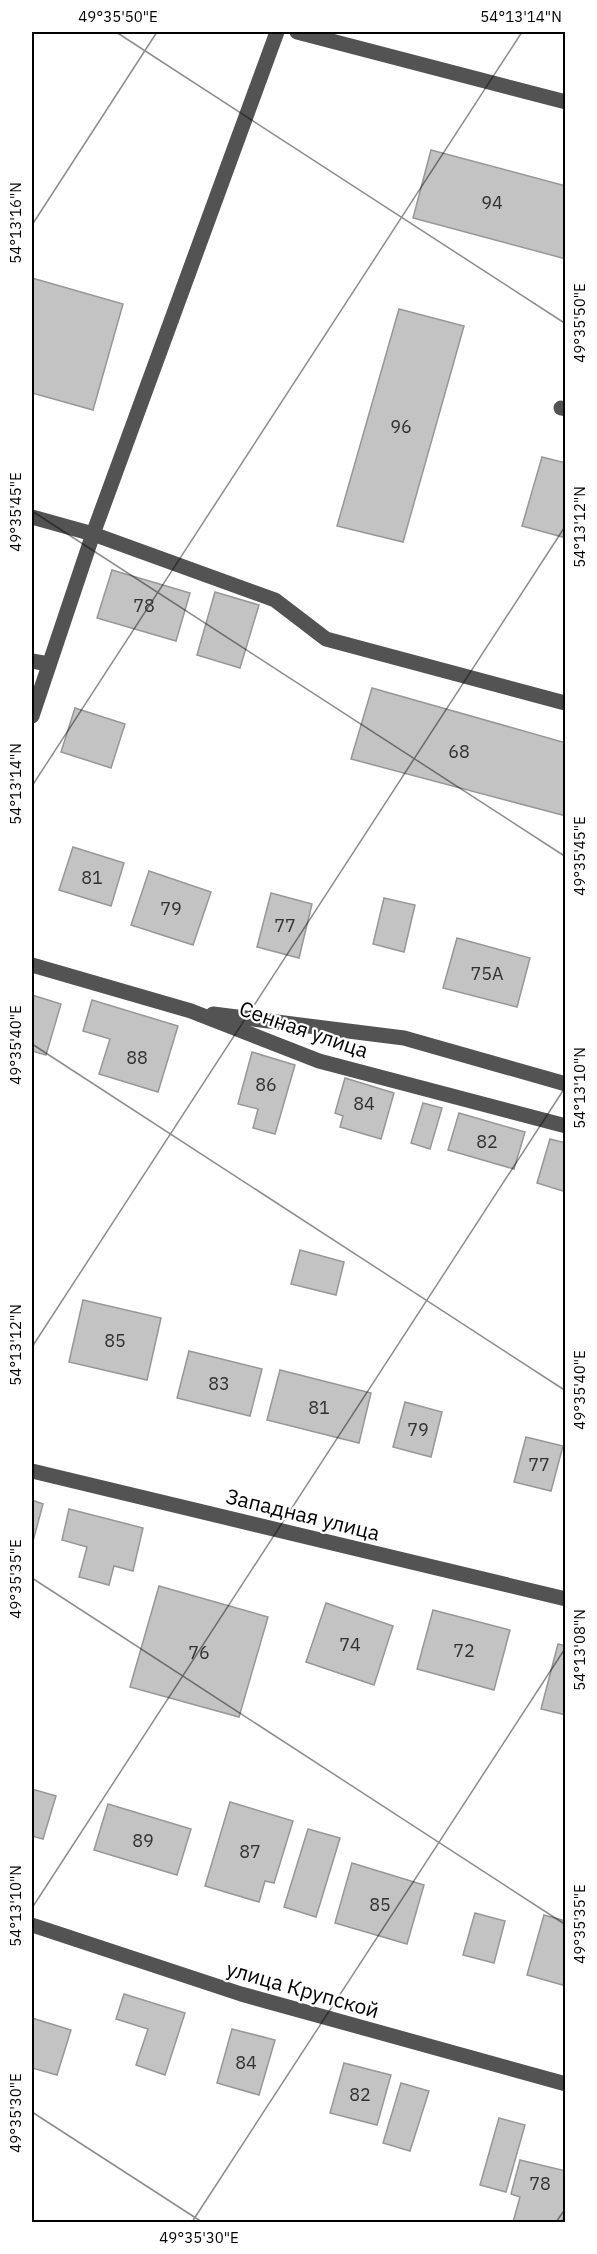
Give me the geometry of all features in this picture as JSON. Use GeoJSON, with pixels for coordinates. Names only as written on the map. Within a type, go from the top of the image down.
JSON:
{"type":"FeatureCollection","features":[{"type":"Feature","properties":{"kind":"street"},"geometry":{"type":"LineString","coordinates":[[32,716],[93,534],[277,32]]}},
{"type":"Feature","properties":{"kind":"street"},"geometry":{"type":"LineString","coordinates":[[297,32],[566,102]]}},
{"type":"Feature","properties":{"kind":"street"},"geometry":{"type":"LineString","coordinates":[[32,518],[93,534],[275,600],[326,639],[565,704]]}},
{"type":"Feature","properties":{"kind":"street"},"geometry":{"type":"LineString","coordinates":[[32,661],[49,664]]}},
{"type":"Feature","properties":{"kind":"street","name":"Сенная улица"},"geometry":{"type":"LineString","coordinates":[[32,965],[191,1011],[319,1061],[566,1126]]}},
{"type":"Feature","properties":{"kind":"street"},"geometry":{"type":"LineString","coordinates":[[191,1011],[404,1038],[566,1084]]}},
{"type":"Feature","properties":{"kind":"street","name":"Западная улица"},"geometry":{"type":"LineString","coordinates":[[32,1471],[566,1599]]}},
{"type":"Feature","properties":{"kind":"street","name":"улица Крупской"},"geometry":{"type":"LineString","coordinates":[[32,1925],[241,1994],[566,2084]]}},
{"type":"Feature","properties":{"kind":"building"},"geometry":{"type":"Polygon","coordinates":[[[431,150],[566,186],[566,259],[413,218],[431,150]]]}},
{"type":"Feature","properties":{"kind":"building"},"geometry":{"type":"Polygon","coordinates":[[[32,278],[123,304],[93,410],[32,393],[32,278]]]}},
{"type":"Feature","properties":{"kind":"building"},"geometry":{"type":"Polygon","coordinates":[[[399,309],[464,326],[403,542],[337,526],[399,309]]]}},
{"type":"Feature","properties":{"kind":"building"},"geometry":{"type":"Polygon","coordinates":[[[542,457],[566,463],[566,538],[522,526],[542,457]]]}},
{"type":"Feature","properties":{"kind":"building"},"geometry":{"type":"Polygon","coordinates":[[[112,570],[190,593],[176,641],[97,618],[112,570]]]}},
{"type":"Feature","properties":{"kind":"building"},"geometry":{"type":"Polygon","coordinates":[[[215,592],[259,605],[240,668],[197,655],[215,592]]]}},
{"type":"Feature","properties":{"kind":"building"},"geometry":{"type":"Polygon","coordinates":[[[372,688],[566,743],[566,816],[351,759],[372,688]]]}},
{"type":"Feature","properties":{"kind":"building"},"geometry":{"type":"Polygon","coordinates":[[[75,708],[125,724],[111,768],[61,752],[75,708]]]}},
{"type":"Feature","properties":{"kind":"building"},"geometry":{"type":"Polygon","coordinates":[[[73,847],[124,863],[111,906],[59,890],[73,847]]]}},
{"type":"Feature","properties":{"kind":"building"},"geometry":{"type":"Polygon","coordinates":[[[149,871],[211,892],[193,945],[131,925],[149,871]]]}},
{"type":"Feature","properties":{"kind":"building"},"geometry":{"type":"Polygon","coordinates":[[[271,893],[312,904],[299,958],[257,947],[271,893]]]}},
{"type":"Feature","properties":{"kind":"building"},"geometry":{"type":"Polygon","coordinates":[[[384,898],[415,905],[404,952],[373,944],[384,898]]]}},
{"type":"Feature","properties":{"kind":"building"},"geometry":{"type":"Polygon","coordinates":[[[457,938],[530,958],[517,1007],[443,988],[457,938]]]}},
{"type":"Feature","properties":{"kind":"building"},"geometry":{"type":"Polygon","coordinates":[[[32,995],[61,1004],[46,1055],[32,1051],[32,995]]]}},
{"type":"Feature","properties":{"kind":"building"},"geometry":{"type":"Polygon","coordinates":[[[92,1000],[178,1026],[158,1092],[99,1074],[110,1039],[83,1031],[92,1000]]]}},
{"type":"Feature","properties":{"kind":"building"},"geometry":{"type":"Polygon","coordinates":[[[252,1052],[295,1065],[275,1134],[253,1128],[258,1109],[238,1104],[252,1052]]]}},
{"type":"Feature","properties":{"kind":"building"},"geometry":{"type":"Polygon","coordinates":[[[345,1078],[394,1093],[381,1139],[340,1127],[343,1116],[335,1113],[345,1078]]]}},
{"type":"Feature","properties":{"kind":"building"},"geometry":{"type":"Polygon","coordinates":[[[423,1103],[442,1108],[430,1149],[411,1143],[423,1103]]]}},
{"type":"Feature","properties":{"kind":"building"},"geometry":{"type":"Polygon","coordinates":[[[459,1113],[525,1132],[514,1169],[448,1150],[459,1113]]]}},
{"type":"Feature","properties":{"kind":"building"},"geometry":{"type":"Polygon","coordinates":[[[550,1139],[566,1143],[566,1192],[537,1183],[550,1139]]]}},
{"type":"Feature","properties":{"kind":"building"},"geometry":{"type":"Polygon","coordinates":[[[300,1250],[344,1262],[336,1295],[291,1284],[300,1250]]]}},
{"type":"Feature","properties":{"kind":"building"},"geometry":{"type":"Polygon","coordinates":[[[83,1300],[161,1318],[147,1380],[69,1362],[83,1300]]]}},
{"type":"Feature","properties":{"kind":"building"},"geometry":{"type":"Polygon","coordinates":[[[189,1351],[262,1369],[250,1416],[177,1398],[189,1351]]]}},
{"type":"Feature","properties":{"kind":"building"},"geometry":{"type":"Polygon","coordinates":[[[280,1370],[371,1393],[359,1443],[267,1420],[280,1370]]]}},
{"type":"Feature","properties":{"kind":"building"},"geometry":{"type":"Polygon","coordinates":[[[405,1402],[442,1412],[431,1457],[393,1447],[405,1402]]]}},
{"type":"Feature","properties":{"kind":"building"},"geometry":{"type":"Polygon","coordinates":[[[526,1437],[563,1446],[551,1491],[514,1482],[526,1437]]]}},
{"type":"Feature","properties":{"kind":"building"},"geometry":{"type":"Polygon","coordinates":[[[32,1500],[43,1504],[32,1545],[32,1500]]]}},
{"type":"Feature","properties":{"kind":"building"},"geometry":{"type":"Polygon","coordinates":[[[69,1509],[143,1528],[133,1571],[114,1566],[109,1585],[79,1577],[87,1547],[62,1540],[69,1509]]]}},
{"type":"Feature","properties":{"kind":"building"},"geometry":{"type":"Polygon","coordinates":[[[159,1586],[268,1617],[239,1717],[130,1687],[159,1586]]]}},
{"type":"Feature","properties":{"kind":"building"},"geometry":{"type":"Polygon","coordinates":[[[326,1603],[393,1626],[374,1685],[306,1662],[326,1603]]]}},
{"type":"Feature","properties":{"kind":"building"},"geometry":{"type":"Polygon","coordinates":[[[433,1610],[510,1630],[494,1690],[417,1669],[433,1610]]]}},
{"type":"Feature","properties":{"kind":"building"},"geometry":{"type":"Polygon","coordinates":[[[558,1644],[566,1646],[566,1715],[541,1709],[558,1644]]]}},
{"type":"Feature","properties":{"kind":"building"},"geometry":{"type":"Polygon","coordinates":[[[32,1789],[56,1796],[43,1839],[32,1836],[32,1789]]]}},
{"type":"Feature","properties":{"kind":"building"},"geometry":{"type":"Polygon","coordinates":[[[230,1802],[293,1821],[274,1883],[265,1881],[259,1902],[205,1886],[230,1802]]]}},
{"type":"Feature","properties":{"kind":"building"},"geometry":{"type":"Polygon","coordinates":[[[108,1804],[191,1829],[177,1875],[94,1850],[108,1804]]]}},
{"type":"Feature","properties":{"kind":"building"},"geometry":{"type":"Polygon","coordinates":[[[308,1829],[340,1838],[316,1917],[284,1907],[308,1829]]]}},
{"type":"Feature","properties":{"kind":"building"},"geometry":{"type":"Polygon","coordinates":[[[352,1863],[424,1885],[407,1944],[335,1923],[352,1863]]]}},
{"type":"Feature","properties":{"kind":"building"},"geometry":{"type":"Polygon","coordinates":[[[475,1913],[505,1921],[494,1963],[463,1955],[475,1913]]]}},
{"type":"Feature","properties":{"kind":"building"},"geometry":{"type":"Polygon","coordinates":[[[544,1915],[566,1921],[566,1986],[527,1975],[544,1915]]]}},
{"type":"Feature","properties":{"kind":"building"},"geometry":{"type":"Polygon","coordinates":[[[124,1994],[185,2013],[165,2075],[136,2065],[148,2029],[116,2019],[124,1994]]]}},
{"type":"Feature","properties":{"kind":"building"},"geometry":{"type":"Polygon","coordinates":[[[32,2018],[71,2030],[57,2075],[32,2068],[32,2018]]]}},
{"type":"Feature","properties":{"kind":"building"},"geometry":{"type":"Polygon","coordinates":[[[232,2029],[275,2040],[259,2095],[217,2083],[232,2029]]]}},
{"type":"Feature","properties":{"kind":"building"},"geometry":{"type":"Polygon","coordinates":[[[344,2063],[391,2075],[377,2125],[330,2113],[344,2063]]]}},
{"type":"Feature","properties":{"kind":"building"},"geometry":{"type":"Polygon","coordinates":[[[401,2083],[429,2091],[410,2151],[383,2143],[401,2083]]]}},
{"type":"Feature","properties":{"kind":"building"},"geometry":{"type":"Polygon","coordinates":[[[499,2118],[525,2125],[506,2192],[480,2185],[499,2118]]]}},
{"type":"Feature","properties":{"kind":"building"},"geometry":{"type":"Polygon","coordinates":[[[520,2160],[566,2171],[566,2209],[562,2222],[513,2222],[520,2197],[511,2194],[520,2160]]]}}]}
